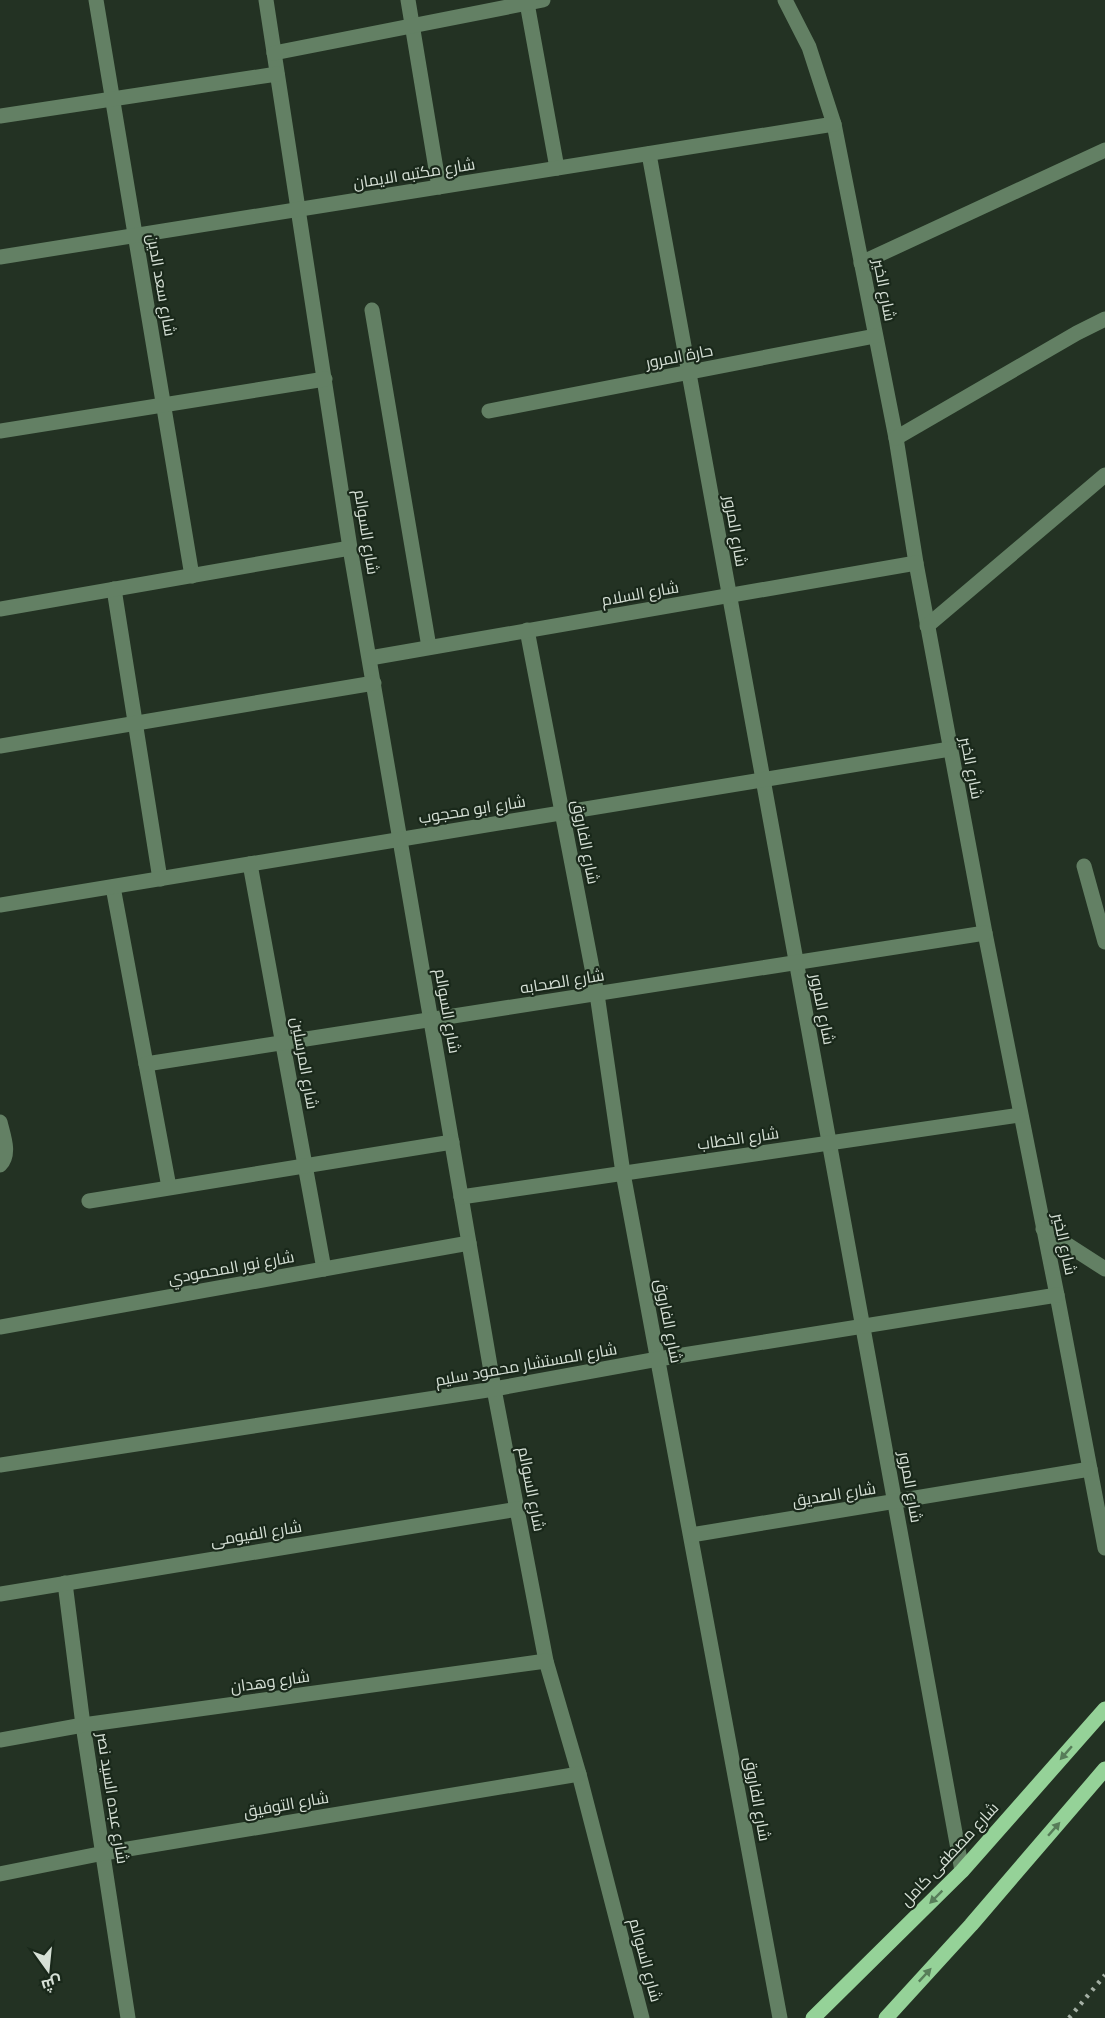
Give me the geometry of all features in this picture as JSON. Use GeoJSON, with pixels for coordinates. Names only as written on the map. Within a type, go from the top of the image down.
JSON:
{"type":"FeatureCollection","features":[{"type":"Feature","properties":{"kind":"main road","name":"شارع مصطفى كامل"},"geometry":{"type":"LineString","coordinates":[[813,2018],[962,1871],[1105,1709]]}},
{"type":"Feature","properties":{"kind":"main road"},"geometry":{"type":"LineString","coordinates":[[885,2018],[971,1925],[1105,1769]]}},
{"type":"Feature","properties":{"kind":"street","name":"شارع سعد الدين"},"geometry":{"type":"LineString","coordinates":[[96,0],[192,576]]}},
{"type":"Feature","properties":{"kind":"street","name":"شارع السوالم"},"geometry":{"type":"LineString","coordinates":[[266,0],[350,548],[494,1389],[546,1661],[579,1774],[642,2018]]}},
{"type":"Feature","properties":{"kind":"street"},"geometry":{"type":"LineString","coordinates":[[408,0],[439,187]]}},
{"type":"Feature","properties":{"kind":"street"},"geometry":{"type":"LineString","coordinates":[[274,53],[412,26],[502,4],[543,0]]}},
{"type":"Feature","properties":{"kind":"street","name":"شارع الخير"},"geometry":{"type":"LineString","coordinates":[[785,0],[809,47],[834,124],[896,438],[927,626],[985,933],[1105,1548]]}},
{"type":"Feature","properties":{"kind":"street"},"geometry":{"type":"LineString","coordinates":[[527,3],[557,168]]}},
{"type":"Feature","properties":{"kind":"street"},"geometry":{"type":"LineString","coordinates":[[0,116],[277,74]]}},
{"type":"Feature","properties":{"kind":"street","name":"شارع مكتبه الايمان"},"geometry":{"type":"LineString","coordinates":[[0,257],[834,124]]}},
{"type":"Feature","properties":{"kind":"street"},"geometry":{"type":"LineString","coordinates":[[861,263],[1105,150]]}},
{"type":"Feature","properties":{"kind":"street","name":"شارع المرور"},"geometry":{"type":"LineString","coordinates":[[649,154],[962,1871]]}},
{"type":"Feature","properties":{"kind":"street"},"geometry":{"type":"LineString","coordinates":[[372,310],[429,647]]}},
{"type":"Feature","properties":{"kind":"street"},"geometry":{"type":"LineString","coordinates":[[896,438],[1105,319]]}},
{"type":"Feature","properties":{"kind":"street","name":"حارة المرور"},"geometry":{"type":"LineString","coordinates":[[489,411],[875,336]]}},
{"type":"Feature","properties":{"kind":"street"},"geometry":{"type":"LineString","coordinates":[[0,431],[325,379]]}},
{"type":"Feature","properties":{"kind":"street"},"geometry":{"type":"LineString","coordinates":[[927,626],[1105,475]]}},
{"type":"Feature","properties":{"kind":"street"},"geometry":{"type":"LineString","coordinates":[[0,609],[350,548]]}},
{"type":"Feature","properties":{"kind":"street","name":"شارع السلام"},"geometry":{"type":"LineString","coordinates":[[370,658],[916,563]]}},
{"type":"Feature","properties":{"kind":"street"},"geometry":{"type":"LineString","coordinates":[[114,589],[160,879]]}},
{"type":"Feature","properties":{"kind":"street","name":"شارع الفاروق"},"geometry":{"type":"LineString","coordinates":[[527,630],[597,994],[623,1173],[780,2018]]}},
{"type":"Feature","properties":{"kind":"street"},"geometry":{"type":"LineString","coordinates":[[0,746],[374,683]]}},
{"type":"Feature","properties":{"kind":"street","name":"شارع ابو محجوب"},"geometry":{"type":"LineString","coordinates":[[0,905],[950,749]]}},
{"type":"Feature","properties":{"kind":"street","name":"شارع المرسلين"},"geometry":{"type":"LineString","coordinates":[[250,864],[324,1269]]}},
{"type":"Feature","properties":{"kind":"street"},"geometry":{"type":"LineString","coordinates":[[1084,866],[1105,942]]}},
{"type":"Feature","properties":{"kind":"street"},"geometry":{"type":"LineString","coordinates":[[112,887],[169,1187]]}},
{"type":"Feature","properties":{"kind":"street","name":"شارع الصحابه"},"geometry":{"type":"LineString","coordinates":[[146,1064],[985,933]]}},
{"type":"Feature","properties":{"kind":"street","name":"شارع الخطاب"},"geometry":{"type":"LineString","coordinates":[[461,1197],[1020,1115]]}},
{"type":"Feature","properties":{"kind":"street"},"geometry":{"type":"LineString","coordinates":[[0,1122],[3,1158]]}},
{"type":"Feature","properties":{"kind":"street"},"geometry":{"type":"LineString","coordinates":[[89,1201],[452,1142]]}},
{"type":"Feature","properties":{"kind":"street"},"geometry":{"type":"LineString","coordinates":[[1043,1228],[1105,1269]]}},
{"type":"Feature","properties":{"kind":"street","name":"شارع نور المحمودي"},"geometry":{"type":"LineString","coordinates":[[0,1327],[469,1243]]}},
{"type":"Feature","properties":{"kind":"street","name":"شارع المستشار محمود سليم"},"geometry":{"type":"LineString","coordinates":[[0,1465],[494,1389],[658,1359],[1057,1295]]}},
{"type":"Feature","properties":{"kind":"street","name":"شارع الصديق"},"geometry":{"type":"LineString","coordinates":[[691,1535],[1090,1469]]}},
{"type":"Feature","properties":{"kind":"street","name":"شارع الفيومى"},"geometry":{"type":"LineString","coordinates":[[0,1594],[518,1509]]}},
{"type":"Feature","properties":{"kind":"street","name":"شارع عبده السيد نصر"},"geometry":{"type":"LineString","coordinates":[[65,1583],[83,1725],[128,2018]]}},
{"type":"Feature","properties":{"kind":"street","name":"شارع وهدان"},"geometry":{"type":"LineString","coordinates":[[0,1740],[83,1725],[546,1661]]}},
{"type":"Feature","properties":{"kind":"street","name":"شارع التوفيق"},"geometry":{"type":"LineString","coordinates":[[0,1874],[104,1853],[579,1774]]}},
{"type":"Feature","properties":{"kind":"railway"},"geometry":{"type":"LineString","coordinates":[[1069,2018],[1105,1975]]}}]}
